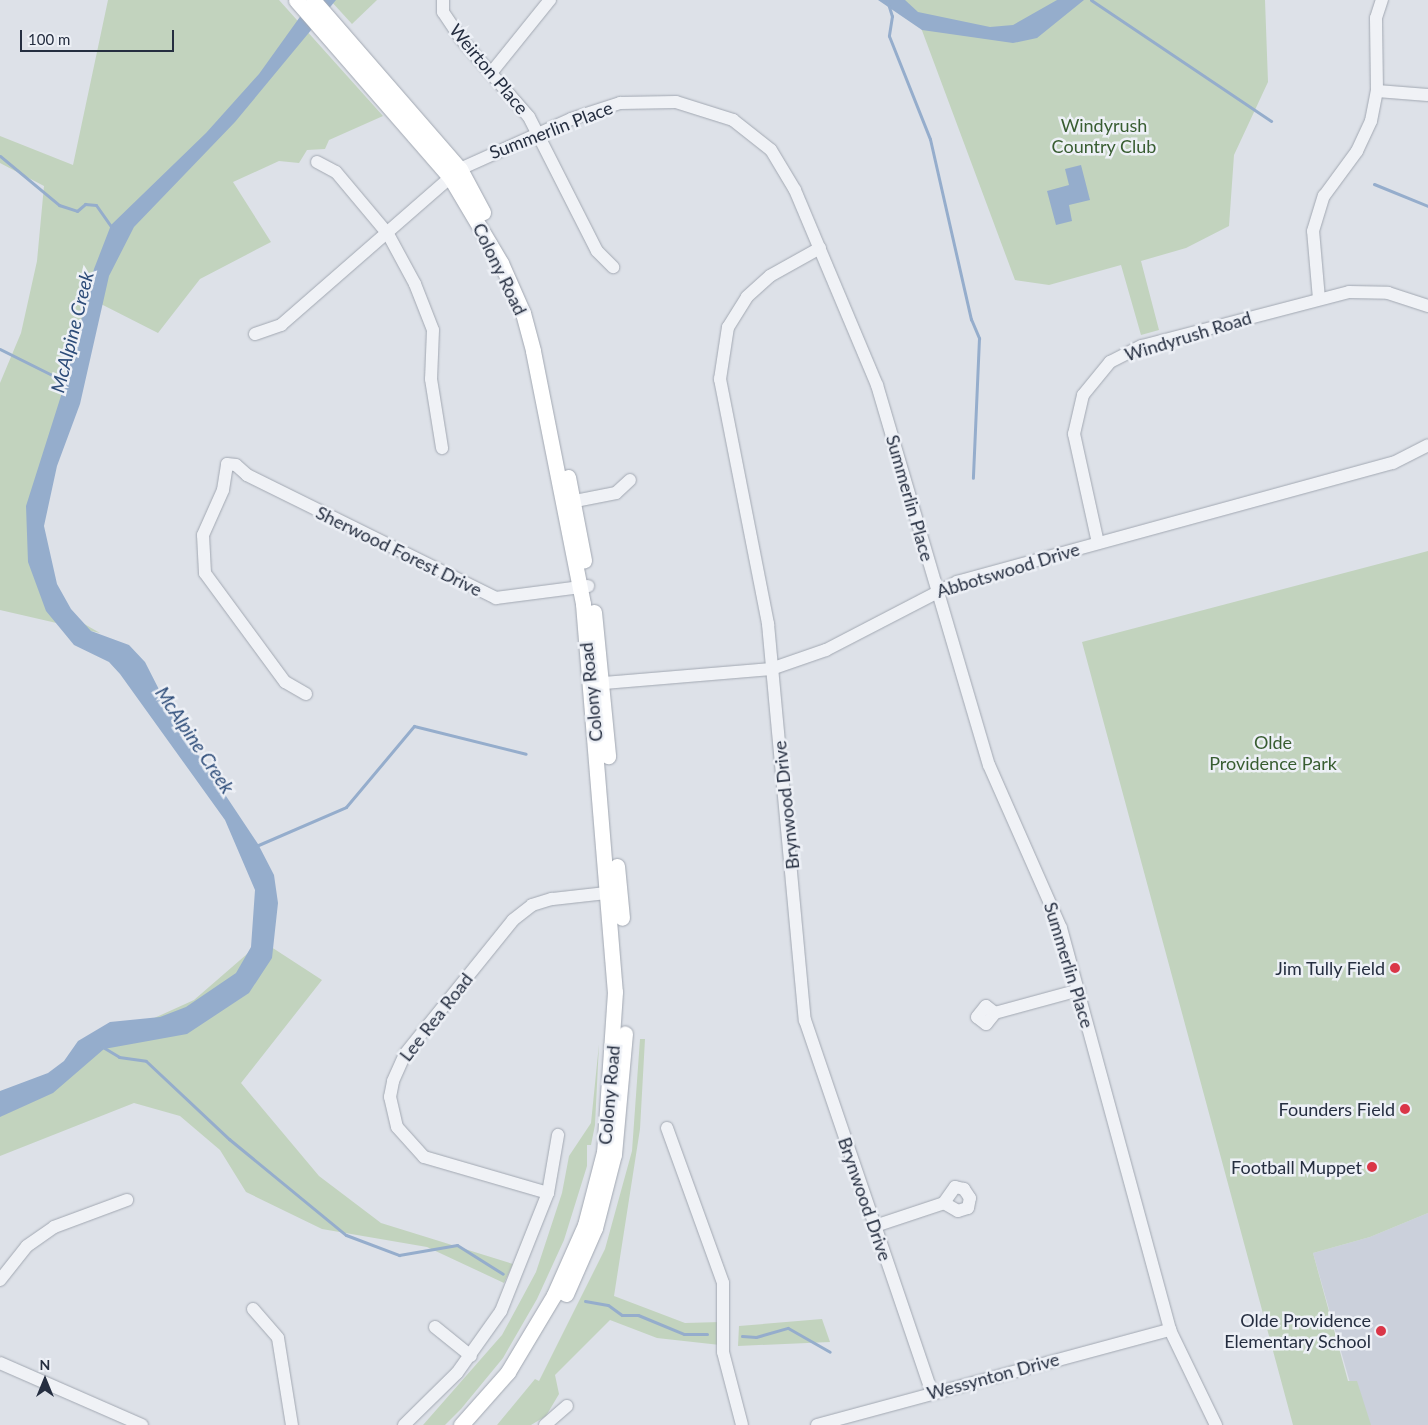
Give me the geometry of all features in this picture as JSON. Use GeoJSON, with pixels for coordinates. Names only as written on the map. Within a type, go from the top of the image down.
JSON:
{"type":"FeatureCollection","features":[{"type":"Feature","properties":{"kind":"main road","name":"Colony Road"},"geometry":{"type":"LineString","coordinates":[[296,0],[352,53]]}},
{"type":"Feature","properties":{"kind":"main road","name":"Colony Road"},"geometry":{"type":"LineString","coordinates":[[313,0],[352,53],[455,173],[497,234],[534,315],[584,587],[596,684],[614,892],[626,995],[608,1183],[576,1276],[534,1352],[474,1425]]}},
{"type":"Feature","properties":{"kind":"main road","name":"Colony Road"},"geometry":{"type":"LineString","coordinates":[[461,1425],[489,1397],[524,1350],[565,1273],[598,1181],[616,1093]]}},
{"type":"Feature","properties":{"kind":"street","name":"Weirton Place"},"geometry":{"type":"LineString","coordinates":[[443,0],[443,12],[491,73],[530,117],[537,135],[597,251],[613,267]]}},
{"type":"Feature","properties":{"kind":"street"},"geometry":{"type":"LineString","coordinates":[[491,73],[550,0]]}},
{"type":"Feature","properties":{"kind":"street"},"geometry":{"type":"LineString","coordinates":[[1319,299],[1312,259],[1317,213],[1362,142],[1377,91],[1375,33],[1382,0]]}},
{"type":"Feature","properties":{"kind":"street"},"geometry":{"type":"LineString","coordinates":[[1377,91],[1428,95]]}},
{"type":"Feature","properties":{"kind":"street","name":"Summerlin Place"},"geometry":{"type":"LineString","coordinates":[[255,334],[281,325],[388,234],[455,173],[537,135],[620,103],[676,102],[715,111],[750,131],[771,150],[787,174],[877,385],[995,783],[1050,902],[1079,990],[1170,1330],[1216,1425]]}},
{"type":"Feature","properties":{"kind":"street"},"geometry":{"type":"LineString","coordinates":[[316,162],[336,172],[388,234],[433,330],[431,379],[442,448]]}},
{"type":"Feature","properties":{"kind":"street","name":"Brynwood Drive"},"geometry":{"type":"LineString","coordinates":[[820,248],[770,276],[747,296],[728,328],[720,362],[721,388],[762,582],[793,860],[801,1000],[932,1392]]}},
{"type":"Feature","properties":{"kind":"street","name":"Windyrush Road"},"geometry":{"type":"LineString","coordinates":[[1098,543],[1074,434],[1081,402],[1098,374],[1142,346],[1319,299],[1378,291],[1428,306]]}},
{"type":"Feature","properties":{"kind":"street","name":"Abbotswood Drive"},"geometry":{"type":"LineString","coordinates":[[596,684],[771,669],[826,650],[937,590],[1098,543],[1393,464],[1428,445]]}},
{"type":"Feature","properties":{"kind":"street","name":"Sherwood Forest Drive"},"geometry":{"type":"LineString","coordinates":[[306,694],[286,682],[205,573],[203,535],[222,490],[224,470],[228,464],[236,465],[255,479],[496,598],[584,587]]}},
{"type":"Feature","properties":{"kind":"street"},"geometry":{"type":"LineString","coordinates":[[568,503],[616,492],[630,480]]}},
{"type":"Feature","properties":{"kind":"street","name":"Lee Rea Road"},"geometry":{"type":"LineString","coordinates":[[548,1193],[424,1157],[397,1127],[390,1097],[406,1054],[513,920],[532,905],[552,898],[614,892]]}},
{"type":"Feature","properties":{"kind":"street"},"geometry":{"type":"LineString","coordinates":[[995,1013],[1079,990]]}},
{"type":"Feature","properties":{"kind":"street"},"geometry":{"type":"LineString","coordinates":[[667,1128],[723,1283],[722,1352],[742,1425]]}},
{"type":"Feature","properties":{"kind":"street"},"geometry":{"type":"LineString","coordinates":[[404,1425],[471,1356],[513,1288],[548,1193],[558,1135]]}},
{"type":"Feature","properties":{"kind":"street"},"geometry":{"type":"LineString","coordinates":[[0,1280],[28,1246],[54,1227],[126,1200]]}},
{"type":"Feature","properties":{"kind":"street"},"geometry":{"type":"LineString","coordinates":[[875,1226],[944,1203]]}},
{"type":"Feature","properties":{"kind":"street"},"geometry":{"type":"LineString","coordinates":[[253,1309],[278,1338],[292,1425]]}},
{"type":"Feature","properties":{"kind":"street"},"geometry":{"type":"LineString","coordinates":[[435,1327],[471,1356]]}},
{"type":"Feature","properties":{"kind":"street","name":"Wessynton Drive"},"geometry":{"type":"LineString","coordinates":[[817,1425],[932,1392],[1170,1330]]}},
{"type":"Feature","properties":{"kind":"street"},"geometry":{"type":"LineString","coordinates":[[0,1363],[142,1425]]}},
{"type":"Feature","properties":{"kind":"street"},"geometry":{"type":"LineString","coordinates":[[545,1425],[567,1406]]}},
{"type":"Feature","properties":{"kind":"shaded area","name":"Olde Providence Elementary School"},"geometry":{"type":"Polygon","coordinates":[[[1428,1213],[1428,1425],[1362,1425],[1313,1253],[1370,1237],[1428,1213]]]}},
{"type":"Feature","properties":{"kind":"green space"},"geometry":{"type":"Polygon","coordinates":[[[108,0],[279,0],[383,116],[329,140],[325,149],[307,150],[299,163],[279,161],[233,182],[271,242],[200,279],[158,333],[97,302],[30,530],[60,610],[100,633],[0,610],[0,383],[21,333],[37,261],[44,186],[0,163],[0,136],[73,165],[108,0]]]}},
{"type":"Feature","properties":{"kind":"green space"},"geometry":{"type":"Polygon","coordinates":[[[330,0],[377,0],[352,24],[330,0]]]}},
{"type":"Feature","properties":{"kind":"green space","name":"Windyrush Country Club"},"geometry":{"type":"Polygon","coordinates":[[[894,0],[1265,0],[1268,82],[1234,155],[1229,226],[1186,248],[1141,261],[1159,330],[1141,335],[1121,265],[1049,285],[1015,280],[917,17],[894,0]]]}},
{"type":"Feature","properties":{"kind":"green space","name":"Olde Providence Park"},"geometry":{"type":"Polygon","coordinates":[[[1428,551],[1428,1213],[1370,1237],[1313,1253],[1348,1381],[1357,1381],[1371,1425],[1293,1425],[1082,642],[1428,551]]]}},
{"type":"Feature","properties":{"kind":"green space"},"geometry":{"type":"Polygon","coordinates":[[[262,941],[322,980],[241,1083],[319,1176],[381,1223],[513,1264],[504,1283],[427,1247],[322,1229],[246,1192],[220,1150],[180,1116],[134,1103],[0,1156],[0,1103],[108,1039],[194,1000],[262,941]]]}},
{"type":"Feature","properties":{"kind":"green space"},"geometry":{"type":"Polygon","coordinates":[[[640,1039],[645,1039],[640,1129],[614,1296],[685,1323],[721,1322],[720,1345],[657,1338],[610,1320],[555,1375],[559,1394],[546,1416],[531,1425],[497,1425],[535,1379],[539,1381],[605,1249],[632,1151],[640,1039]]]}},
{"type":"Feature","properties":{"kind":"green space"},"geometry":{"type":"Polygon","coordinates":[[[599,1044],[595,1125],[591,1145],[587,1145],[587,1166],[564,1240],[537,1299],[503,1358],[461,1409],[445,1425],[423,1425],[502,1335],[536,1272],[562,1193],[569,1156],[591,1123],[599,1044]]]}},
{"type":"Feature","properties":{"kind":"green space"},"geometry":{"type":"Polygon","coordinates":[[[822,1319],[830,1342],[738,1346],[739,1326],[822,1319]]]}},
{"type":"Feature","properties":{"kind":"water"},"geometry":{"type":"Polygon","coordinates":[[[312,0],[336,0],[235,122],[134,227],[109,276],[80,404],[57,466],[44,526],[57,584],[71,609],[91,631],[129,645],[145,662],[172,715],[258,844],[274,875],[278,903],[272,958],[249,993],[187,1034],[104,1049],[53,1093],[0,1117],[0,1091],[48,1073],[64,1061],[78,1041],[110,1022],[160,1017],[186,1007],[236,973],[251,947],[255,890],[225,820],[120,674],[109,662],[74,645],[46,611],[28,562],[26,506],[66,380],[94,269],[111,225],[206,133],[259,74],[312,0]]]}},
{"type":"Feature","properties":{"kind":"water"},"geometry":{"type":"Polygon","coordinates":[[[878,0],[905,0],[918,12],[990,27],[1013,25],[1057,0],[1084,0],[1037,38],[1013,43],[922,30],[878,0]]]}},
{"type":"Feature","properties":{"kind":"water"},"geometry":{"type":"Polygon","coordinates":[[[1081,165],[1090,200],[1069,205],[1072,221],[1056,225],[1047,191],[1069,185],[1065,169],[1081,165]]]}},
{"type":"Feature","properties":{"kind":"waterway"},"geometry":{"type":"LineString","coordinates":[[887,0],[892,16],[889,36],[930,139],[971,319],[979,338],[973,478]]}},
{"type":"Feature","properties":{"kind":"waterway"},"geometry":{"type":"LineString","coordinates":[[1091,0],[1271,121]]}},
{"type":"Feature","properties":{"kind":"waterway"},"geometry":{"type":"LineString","coordinates":[[0,156],[59,205],[77,211],[85,204],[96,205],[112,228]]}},
{"type":"Feature","properties":{"kind":"waterway"},"geometry":{"type":"LineString","coordinates":[[1374,184],[1428,206]]}},
{"type":"Feature","properties":{"kind":"waterway","name":"McAlpine Creek"},"geometry":{"type":"LineString","coordinates":[[0,349],[68,383]]}},
{"type":"Feature","properties":{"kind":"waterway"},"geometry":{"type":"LineString","coordinates":[[256,846],[346,807],[414,726],[526,754]]}},
{"type":"Feature","properties":{"kind":"waterway"},"geometry":{"type":"LineString","coordinates":[[101,1046],[119,1057],[146,1061],[229,1139],[346,1235],[399,1255],[457,1245],[503,1274]]}},
{"type":"Feature","properties":{"kind":"waterway"},"geometry":{"type":"LineString","coordinates":[[585,1301],[608,1305],[622,1315],[638,1315],[684,1334],[707,1334]]}},
{"type":"Feature","properties":{"kind":"waterway"},"geometry":{"type":"LineString","coordinates":[[742,1336],[756,1337],[788,1328],[830,1352]]}},
{"type":"Feature","properties":{"kind":"place","name":"Jim Tully Field"},"geometry":{"type":"Point","coordinates":[1395,968]}},
{"type":"Feature","properties":{"kind":"place","name":"Founders Field"},"geometry":{"type":"Point","coordinates":[1405,1109]}},
{"type":"Feature","properties":{"kind":"place","name":"Football Muppet"},"geometry":{"type":"Point","coordinates":[1372,1167]}},
{"type":"Feature","properties":{"kind":"place","name":"Olde Providence Elementary School"},"geometry":{"type":"Point","coordinates":[1381,1331]}}]}
